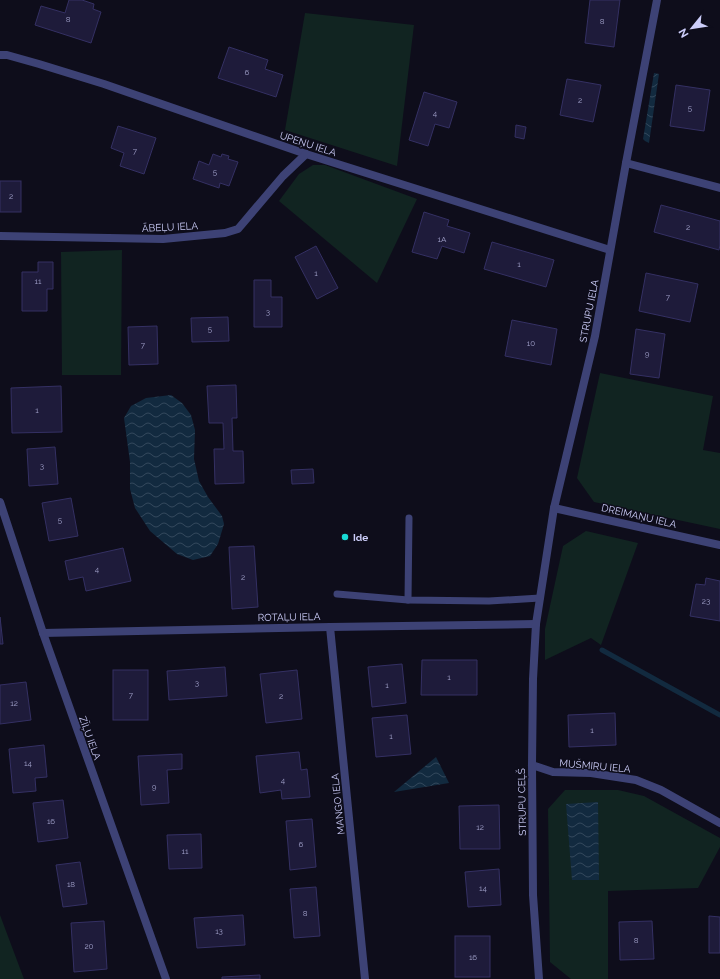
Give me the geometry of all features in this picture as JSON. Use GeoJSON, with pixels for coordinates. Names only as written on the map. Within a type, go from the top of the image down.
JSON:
{"type":"FeatureCollection","features":[{"type":"Feature","properties":{"kind":"street","name":"STRUPU IELA"},"geometry":{"type":"LineString","coordinates":[[536,624],[554,508],[594,336],[657,0]]}},
{"type":"Feature","properties":{"kind":"street","name":"UPEŅU IELA"},"geometry":{"type":"LineString","coordinates":[[0,56],[7,56],[39,64],[104,84],[306,154],[610,250]]}},
{"type":"Feature","properties":{"kind":"street","name":"ĀBEĻU IELA"},"geometry":{"type":"LineString","coordinates":[[0,236],[163,239],[225,233],[238,229],[283,176],[306,154]]}},
{"type":"Feature","properties":{"kind":"street"},"geometry":{"type":"LineString","coordinates":[[626,163],[720,188]]}},
{"type":"Feature","properties":{"kind":"street","name":"ZĪĻU IELA"},"geometry":{"type":"LineString","coordinates":[[0,502],[42,633],[166,979]]}},
{"type":"Feature","properties":{"kind":"street","name":"DREIMAŅU IELA"},"geometry":{"type":"LineString","coordinates":[[554,508],[720,545]]}},
{"type":"Feature","properties":{"kind":"street","name":"ROTAĻU IELA"},"geometry":{"type":"LineString","coordinates":[[42,633],[536,624]]}},
{"type":"Feature","properties":{"kind":"street","name":"STRUPU CEĻŠ"},"geometry":{"type":"LineString","coordinates":[[536,624],[532,765],[533,895],[539,979]]}},
{"type":"Feature","properties":{"kind":"street","name":"MANGO IELA"},"geometry":{"type":"LineString","coordinates":[[330,627],[365,979]]}},
{"type":"Feature","properties":{"kind":"street","name":"MUŠMIRU IELA"},"geometry":{"type":"LineString","coordinates":[[532,765],[553,772],[591,773],[636,780],[661,790],[720,823]]}},
{"type":"Feature","properties":{"kind":"lane"},"geometry":{"type":"LineString","coordinates":[[408,600],[409,518]]}},
{"type":"Feature","properties":{"kind":"lane"},"geometry":{"type":"LineString","coordinates":[[337,594],[408,600],[489,601],[540,598]]}},
{"type":"Feature","properties":{"kind":"green space"},"geometry":{"type":"Polygon","coordinates":[[[305,13],[414,25],[397,166],[285,130],[305,13]]]}},
{"type":"Feature","properties":{"kind":"green space"},"geometry":{"type":"Polygon","coordinates":[[[313,165],[325,165],[417,199],[377,283],[279,201],[299,174],[313,165]]]}},
{"type":"Feature","properties":{"kind":"green space"},"geometry":{"type":"Polygon","coordinates":[[[122,250],[121,375],[62,375],[61,252],[122,250]]]}},
{"type":"Feature","properties":{"kind":"green space"},"geometry":{"type":"Polygon","coordinates":[[[600,373],[713,396],[703,450],[720,453],[720,529],[594,502],[577,478],[600,373]]]}},
{"type":"Feature","properties":{"kind":"green space"},"geometry":{"type":"Polygon","coordinates":[[[586,531],[638,543],[601,645],[591,638],[545,660],[545,629],[563,546],[586,531]]]}},
{"type":"Feature","properties":{"kind":"green space"},"geometry":{"type":"Polygon","coordinates":[[[565,790],[618,790],[644,796],[720,838],[720,847],[698,888],[608,891],[608,979],[571,979],[550,962],[548,809],[565,790]]]}},
{"type":"Feature","properties":{"kind":"green space"},"geometry":{"type":"Polygon","coordinates":[[[0,915],[24,979],[0,979],[0,915]]]}},
{"type":"Feature","properties":{"kind":"water"},"geometry":{"type":"Polygon","coordinates":[[[654,73],[659,74],[649,143],[643,139],[654,73]]]}},
{"type":"Feature","properties":{"kind":"water"},"geometry":{"type":"Polygon","coordinates":[[[171,395],[182,403],[191,415],[195,430],[194,459],[199,481],[208,497],[222,516],[224,524],[218,544],[210,556],[193,560],[177,554],[150,531],[135,508],[130,489],[130,462],[124,418],[131,406],[146,398],[171,395]]]}},
{"type":"Feature","properties":{"kind":"water"},"geometry":{"type":"Polygon","coordinates":[[[436,757],[449,783],[394,792],[436,757]]]}},
{"type":"Feature","properties":{"kind":"water"},"geometry":{"type":"Polygon","coordinates":[[[598,802],[599,880],[572,880],[566,804],[598,802]]]}},
{"type":"Feature","properties":{"kind":"building"},"geometry":{"type":"Polygon","coordinates":[[[69,0],[82,0],[94,4],[93,9],[101,12],[91,43],[35,25],[41,6],[65,13],[69,0]]]}},
{"type":"Feature","properties":{"kind":"building"},"geometry":{"type":"Polygon","coordinates":[[[590,0],[620,0],[614,47],[585,43],[590,0]]]}},
{"type":"Feature","properties":{"kind":"building"},"geometry":{"type":"Polygon","coordinates":[[[229,47],[268,60],[265,69],[283,75],[276,97],[218,78],[229,47]]]}},
{"type":"Feature","properties":{"kind":"building"},"geometry":{"type":"Polygon","coordinates":[[[567,79],[601,85],[593,122],[560,115],[567,79]]]}},
{"type":"Feature","properties":{"kind":"building"},"geometry":{"type":"Polygon","coordinates":[[[676,85],[710,90],[704,131],[670,126],[676,85]]]}},
{"type":"Feature","properties":{"kind":"building"},"geometry":{"type":"Polygon","coordinates":[[[424,92],[457,102],[449,128],[435,124],[428,146],[409,140],[424,92]]]}},
{"type":"Feature","properties":{"kind":"building"},"geometry":{"type":"Polygon","coordinates":[[[516,125],[526,127],[524,139],[515,137],[516,125]]]}},
{"type":"Feature","properties":{"kind":"building"},"geometry":{"type":"Polygon","coordinates":[[[118,126],[156,138],[144,174],[120,166],[124,153],[111,148],[118,126]]]}},
{"type":"Feature","properties":{"kind":"building"},"geometry":{"type":"Polygon","coordinates":[[[213,154],[221,157],[222,154],[229,156],[228,159],[238,162],[229,186],[220,183],[219,188],[193,179],[199,161],[209,165],[213,154]]]}},
{"type":"Feature","properties":{"kind":"building"},"geometry":{"type":"Polygon","coordinates":[[[0,181],[21,181],[21,212],[0,212],[0,181]]]}},
{"type":"Feature","properties":{"kind":"building"},"geometry":{"type":"Polygon","coordinates":[[[661,205],[720,221],[719,250],[654,232],[661,205]]]}},
{"type":"Feature","properties":{"kind":"building"},"geometry":{"type":"Polygon","coordinates":[[[424,212],[449,220],[447,226],[470,233],[464,253],[442,246],[437,259],[412,252],[424,212]]]}},
{"type":"Feature","properties":{"kind":"building"},"geometry":{"type":"Polygon","coordinates":[[[492,242],[554,260],[546,287],[484,269],[492,242]]]}},
{"type":"Feature","properties":{"kind":"building"},"geometry":{"type":"Polygon","coordinates":[[[316,246],[338,288],[317,299],[295,257],[316,246]]]}},
{"type":"Feature","properties":{"kind":"building"},"geometry":{"type":"Polygon","coordinates":[[[38,262],[53,262],[53,289],[47,289],[47,311],[22,311],[22,272],[38,272],[38,262]]]}},
{"type":"Feature","properties":{"kind":"building"},"geometry":{"type":"Polygon","coordinates":[[[646,273],[698,284],[690,322],[639,311],[646,273]]]}},
{"type":"Feature","properties":{"kind":"building"},"geometry":{"type":"Polygon","coordinates":[[[254,280],[271,280],[271,297],[282,297],[282,327],[254,327],[254,280]]]}},
{"type":"Feature","properties":{"kind":"building"},"geometry":{"type":"Polygon","coordinates":[[[228,317],[229,341],[192,342],[191,318],[228,317]]]}},
{"type":"Feature","properties":{"kind":"building"},"geometry":{"type":"Polygon","coordinates":[[[512,320],[557,329],[551,365],[505,356],[512,320]]]}},
{"type":"Feature","properties":{"kind":"building"},"geometry":{"type":"Polygon","coordinates":[[[157,326],[158,364],[129,365],[128,327],[157,326]]]}},
{"type":"Feature","properties":{"kind":"building"},"geometry":{"type":"Polygon","coordinates":[[[636,329],[665,334],[659,378],[630,374],[636,329]]]}},
{"type":"Feature","properties":{"kind":"building"},"geometry":{"type":"Polygon","coordinates":[[[236,385],[237,418],[232,418],[233,451],[243,451],[244,483],[215,484],[214,449],[224,449],[223,423],[209,423],[207,386],[236,385]]]}},
{"type":"Feature","properties":{"kind":"building"},"geometry":{"type":"Polygon","coordinates":[[[61,386],[62,432],[12,433],[11,388],[61,386]]]}},
{"type":"Feature","properties":{"kind":"building"},"geometry":{"type":"Polygon","coordinates":[[[55,447],[58,484],[29,486],[27,449],[55,447]]]}},
{"type":"Feature","properties":{"kind":"building"},"geometry":{"type":"Polygon","coordinates":[[[313,469],[314,483],[292,484],[291,470],[313,469]]]}},
{"type":"Feature","properties":{"kind":"building"},"geometry":{"type":"Polygon","coordinates":[[[71,498],[78,536],[49,541],[42,503],[71,498]]]}},
{"type":"Feature","properties":{"kind":"building"},"geometry":{"type":"Polygon","coordinates":[[[254,546],[258,607],[232,609],[229,547],[254,546]]]}},
{"type":"Feature","properties":{"kind":"building"},"geometry":{"type":"Polygon","coordinates":[[[123,548],[131,581],[86,591],[83,577],[69,580],[65,561],[123,548]]]}},
{"type":"Feature","properties":{"kind":"building"},"geometry":{"type":"Polygon","coordinates":[[[706,578],[720,581],[720,621],[690,616],[696,584],[705,585],[706,578]]]}},
{"type":"Feature","properties":{"kind":"building"},"geometry":{"type":"Polygon","coordinates":[[[0,617],[3,644],[0,644],[0,617]]]}},
{"type":"Feature","properties":{"kind":"building"},"geometry":{"type":"Polygon","coordinates":[[[422,660],[477,660],[477,695],[421,695],[422,660]]]}},
{"type":"Feature","properties":{"kind":"building"},"geometry":{"type":"Polygon","coordinates":[[[402,664],[406,703],[372,707],[368,667],[402,664]]]}},
{"type":"Feature","properties":{"kind":"building"},"geometry":{"type":"Polygon","coordinates":[[[225,667],[227,696],[169,700],[167,671],[225,667]]]}},
{"type":"Feature","properties":{"kind":"building"},"geometry":{"type":"Polygon","coordinates":[[[113,670],[148,670],[148,720],[113,720],[113,670]]]}},
{"type":"Feature","properties":{"kind":"building"},"geometry":{"type":"Polygon","coordinates":[[[297,670],[302,719],[266,723],[260,674],[297,670]]]}},
{"type":"Feature","properties":{"kind":"building"},"geometry":{"type":"Polygon","coordinates":[[[26,682],[31,720],[0,724],[0,685],[26,682]]]}},
{"type":"Feature","properties":{"kind":"building"},"geometry":{"type":"Polygon","coordinates":[[[615,713],[616,745],[569,747],[568,715],[615,713]]]}},
{"type":"Feature","properties":{"kind":"building"},"geometry":{"type":"Polygon","coordinates":[[[407,715],[411,754],[376,757],[372,718],[407,715]]]}},
{"type":"Feature","properties":{"kind":"building"},"geometry":{"type":"Polygon","coordinates":[[[44,745],[47,777],[35,778],[36,791],[13,793],[9,749],[44,745]]]}},
{"type":"Feature","properties":{"kind":"building"},"geometry":{"type":"Polygon","coordinates":[[[299,752],[301,770],[307,769],[310,797],[282,799],[281,790],[260,793],[256,756],[299,752]]]}},
{"type":"Feature","properties":{"kind":"building"},"geometry":{"type":"Polygon","coordinates":[[[182,754],[182,769],[167,770],[169,803],[141,805],[138,756],[182,754]]]}},
{"type":"Feature","properties":{"kind":"building"},"geometry":{"type":"Polygon","coordinates":[[[63,800],[68,838],[38,842],[33,803],[63,800]]]}},
{"type":"Feature","properties":{"kind":"building"},"geometry":{"type":"Polygon","coordinates":[[[499,805],[500,849],[460,849],[459,806],[499,805]]]}},
{"type":"Feature","properties":{"kind":"building"},"geometry":{"type":"Polygon","coordinates":[[[312,819],[316,867],[290,870],[286,821],[312,819]]]}},
{"type":"Feature","properties":{"kind":"building"},"geometry":{"type":"Polygon","coordinates":[[[201,834],[202,868],[169,869],[167,835],[201,834]]]}},
{"type":"Feature","properties":{"kind":"building"},"geometry":{"type":"Polygon","coordinates":[[[80,862],[87,904],[63,907],[56,865],[80,862]]]}},
{"type":"Feature","properties":{"kind":"building"},"geometry":{"type":"Polygon","coordinates":[[[499,869],[501,905],[468,907],[465,872],[499,869]]]}},
{"type":"Feature","properties":{"kind":"building"},"geometry":{"type":"Polygon","coordinates":[[[316,887],[320,936],[294,938],[290,889],[316,887]]]}},
{"type":"Feature","properties":{"kind":"building"},"geometry":{"type":"Polygon","coordinates":[[[243,915],[245,945],[197,948],[194,918],[243,915]]]}},
{"type":"Feature","properties":{"kind":"building"},"geometry":{"type":"Polygon","coordinates":[[[709,916],[720,917],[720,953],[709,953],[709,916]]]}},
{"type":"Feature","properties":{"kind":"building"},"geometry":{"type":"Polygon","coordinates":[[[104,921],[107,969],[74,972],[71,923],[104,921]]]}},
{"type":"Feature","properties":{"kind":"building"},"geometry":{"type":"Polygon","coordinates":[[[652,921],[654,959],[620,960],[619,922],[652,921]]]}},
{"type":"Feature","properties":{"kind":"building"},"geometry":{"type":"Polygon","coordinates":[[[455,936],[490,936],[490,977],[455,977],[455,936]]]}},
{"type":"Feature","properties":{"kind":"building"},"geometry":{"type":"Polygon","coordinates":[[[260,975],[260,979],[222,979],[222,977],[260,975]]]}},
{"type":"Feature","properties":{"kind":"waterway"},"geometry":{"type":"LineString","coordinates":[[602,650],[720,715]]}},
{"type":"Feature","properties":{"kind":"place","name":"Ide"},"geometry":{"type":"Point","coordinates":[345,537]}}]}
